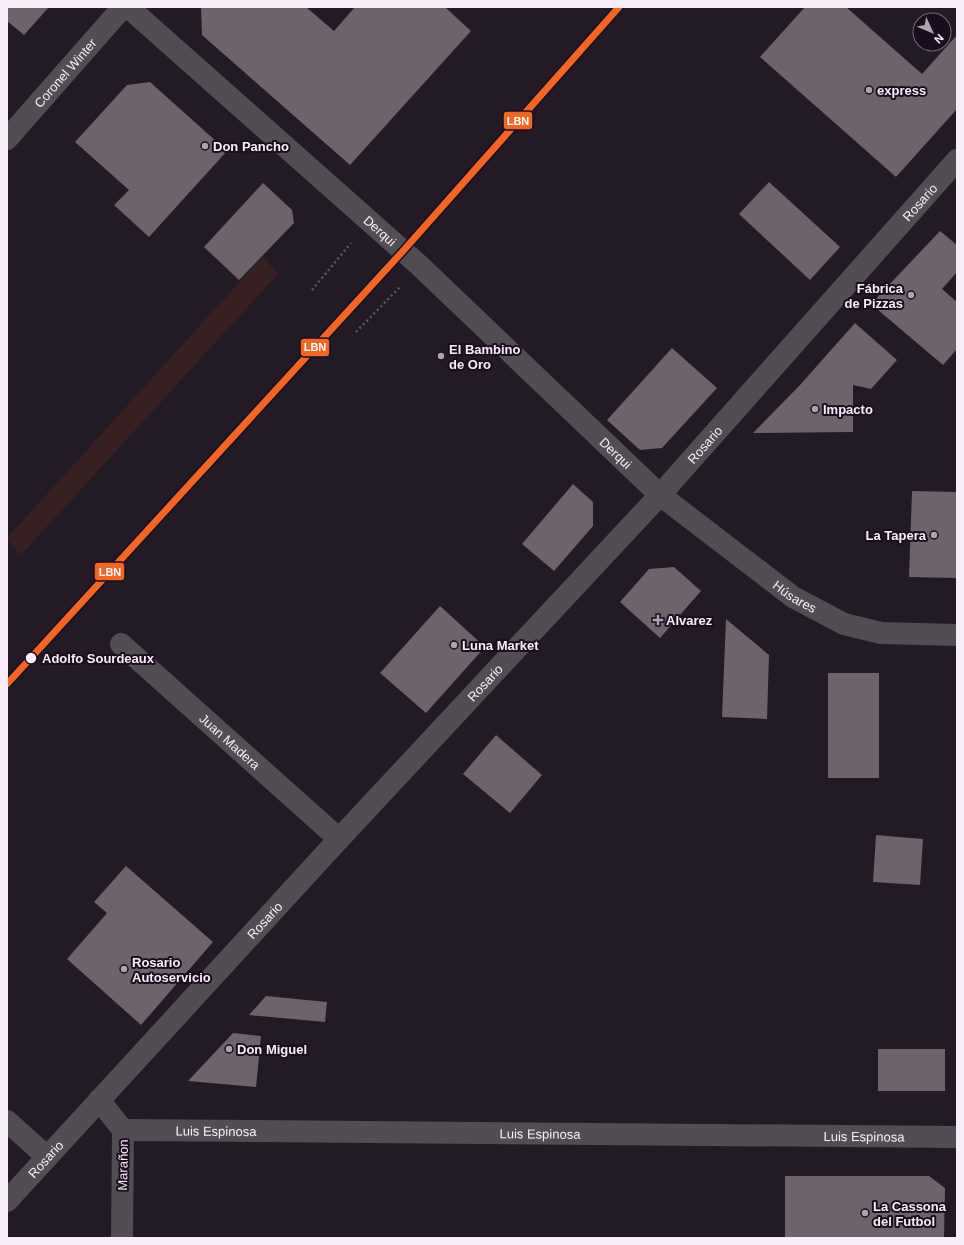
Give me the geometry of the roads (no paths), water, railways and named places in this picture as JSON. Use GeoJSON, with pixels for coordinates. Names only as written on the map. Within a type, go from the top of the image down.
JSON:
{"type":"FeatureCollection","features":[{"type":"Feature","properties":{"kind":"street","name":"Coronel Winter"},"geometry":{"type":"LineString","coordinates":[[7,139],[123,7]]}},
{"type":"Feature","properties":{"kind":"street","name":"Derqui"},"geometry":{"type":"LineString","coordinates":[[128,7],[420,266],[660,495]]}},
{"type":"Feature","properties":{"kind":"street","name":"Rosario"},"geometry":{"type":"LineString","coordinates":[[7,1201],[339,839],[660,495],[957,160]]}},
{"type":"Feature","properties":{"kind":"street","name":"Húsares"},"geometry":{"type":"LineString","coordinates":[[660,495],[793,597],[844,624],[881,633],[957,635]]}},
{"type":"Feature","properties":{"kind":"street","name":"Juan Madera"},"geometry":{"type":"LineString","coordinates":[[121,644],[339,839]]}},
{"type":"Feature","properties":{"kind":"street","name":"Marañon"},"geometry":{"type":"LineString","coordinates":[[99,1100],[123,1130],[122,1238]]}},
{"type":"Feature","properties":{"kind":"street"},"geometry":{"type":"LineString","coordinates":[[7,1122],[47,1157]]}},
{"type":"Feature","properties":{"kind":"street","name":"Luis Espinosa"},"geometry":{"type":"LineString","coordinates":[[123,1130],[957,1137]]}},
{"type":"Feature","properties":{"kind":"place","name":"express"},"geometry":{"type":"Point","coordinates":[869,90]}},
{"type":"Feature","properties":{"kind":"place","name":"Don Pancho"},"geometry":{"type":"Point","coordinates":[205,146]}},
{"type":"Feature","properties":{"kind":"place","name":"Fábrica de Pizzas"},"geometry":{"type":"Point","coordinates":[911,295]}},
{"type":"Feature","properties":{"kind":"place","name":"El Bambino de Oro"},"geometry":{"type":"Point","coordinates":[441,356]}},
{"type":"Feature","properties":{"kind":"place","name":"Impacto"},"geometry":{"type":"Point","coordinates":[815,409]}},
{"type":"Feature","properties":{"kind":"place","name":"La Tapera"},"geometry":{"type":"Point","coordinates":[934,535]}},
{"type":"Feature","properties":{"kind":"place","name":"Alvarez"},"geometry":{"type":"Point","coordinates":[658,620]}},
{"type":"Feature","properties":{"kind":"place","name":"Luna Market"},"geometry":{"type":"Point","coordinates":[454,645]}},
{"type":"Feature","properties":{"kind":"place","name":"Adolfo Sourdeaux"},"geometry":{"type":"Point","coordinates":[31,658]}},
{"type":"Feature","properties":{"kind":"place","name":"Rosario Autoservicio"},"geometry":{"type":"Point","coordinates":[124,969]}},
{"type":"Feature","properties":{"kind":"place","name":"Don Miguel"},"geometry":{"type":"Point","coordinates":[229,1049]}},
{"type":"Feature","properties":{"kind":"place","name":"La Cassona del Futbol"},"geometry":{"type":"Point","coordinates":[865,1213]}}]}
